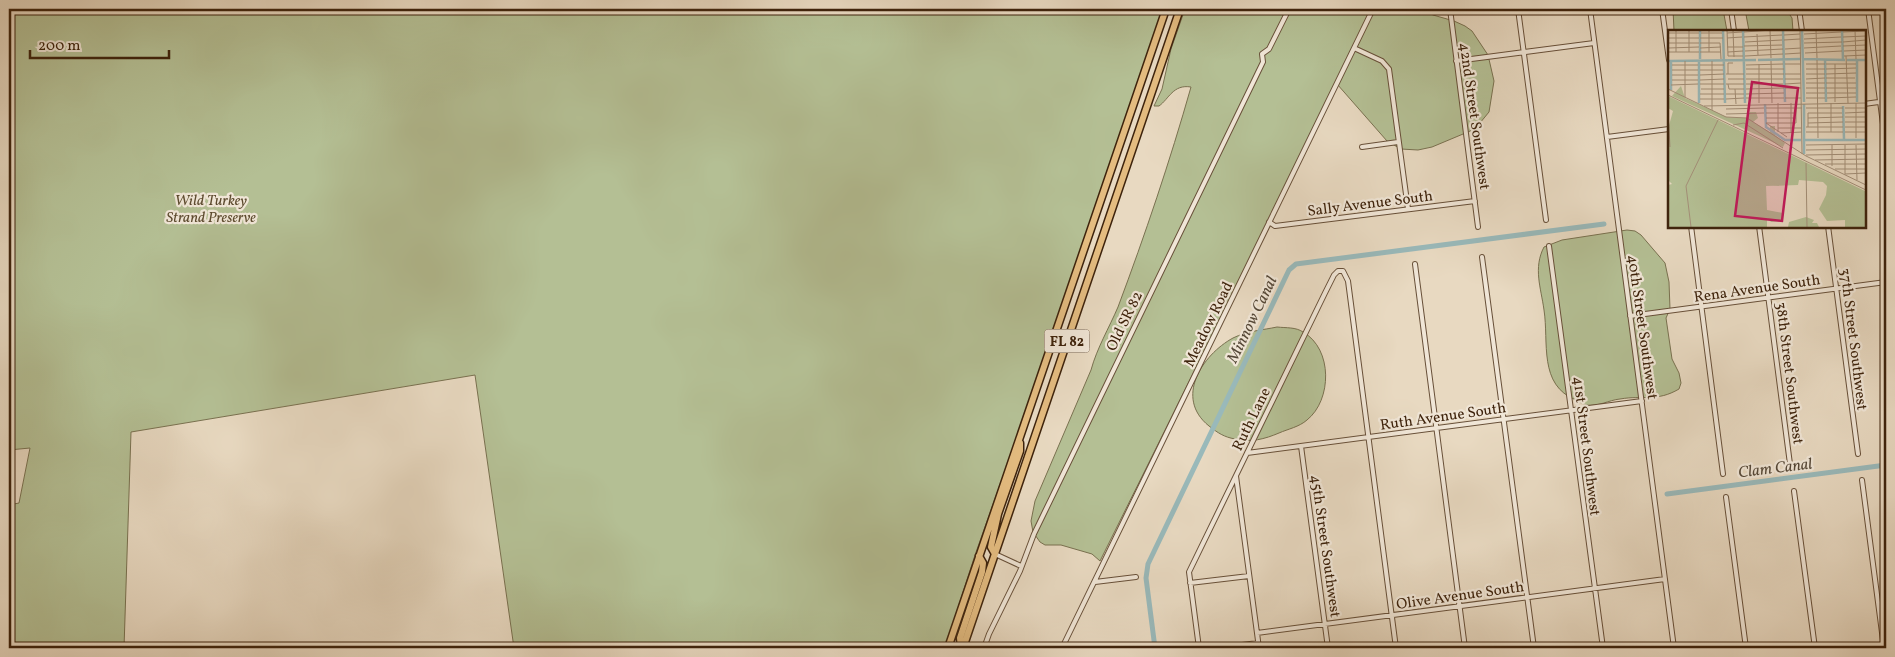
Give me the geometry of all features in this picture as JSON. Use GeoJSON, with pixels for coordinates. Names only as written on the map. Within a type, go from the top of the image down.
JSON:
{"type":"FeatureCollection","features":[{"type":"Feature","properties":{"kind":"highway","name":"FL 82"},"geometry":{"type":"LineString","coordinates":[[948,648],[1166,9]]}},
{"type":"Feature","properties":{"kind":"highway","name":"FL 82"},"geometry":{"type":"LineString","coordinates":[[962,648],[1180,9]]}},
{"type":"Feature","properties":{"kind":"highway"},"geometry":{"type":"LineString","coordinates":[[995,554],[991,547],[992,542],[998,514],[1020,451],[1019,439]]}},
{"type":"Feature","properties":{"kind":"highway"},"geometry":{"type":"LineString","coordinates":[[962,648],[960,638],[982,572],[983,563],[979,556]]}},
{"type":"Feature","properties":{"kind":"street","name":"Old SR 82"},"geometry":{"type":"LineString","coordinates":[[984,648],[1022,566],[1034,534],[1263,62],[1262,54],[1269,49],[1288,9]]}},
{"type":"Feature","properties":{"kind":"street","name":"Meadow Road"},"geometry":{"type":"LineString","coordinates":[[1062,648],[1373,9]]}},
{"type":"Feature","properties":{"kind":"street","name":"42nd Street Southwest"},"geometry":{"type":"LineString","coordinates":[[1450,9],[1478,227]]}},
{"type":"Feature","properties":{"kind":"street"},"geometry":{"type":"LineString","coordinates":[[1518,9],[1546,220]]}},
{"type":"Feature","properties":{"kind":"street","name":"40th Street Southwest"},"geometry":{"type":"LineString","coordinates":[[1590,9],[1674,648]]}},
{"type":"Feature","properties":{"kind":"street"},"geometry":{"type":"LineString","coordinates":[[1662,9],[1668,53]]}},
{"type":"Feature","properties":{"kind":"street"},"geometry":{"type":"LineString","coordinates":[[1730,9],[1734,30]]}},
{"type":"Feature","properties":{"kind":"street"},"geometry":{"type":"LineString","coordinates":[[1799,9],[1802,30]]}},
{"type":"Feature","properties":{"kind":"street"},"geometry":{"type":"LineString","coordinates":[[1868,9],[1886,147]]}},
{"type":"Feature","properties":{"kind":"street"},"geometry":{"type":"LineString","coordinates":[[1456,61],[1594,43]]}},
{"type":"Feature","properties":{"kind":"street"},"geometry":{"type":"LineString","coordinates":[[1354,48],[1382,62],[1389,69],[1408,209]]}},
{"type":"Feature","properties":{"kind":"street"},"geometry":{"type":"LineString","coordinates":[[1865,104],[1886,101]]}},
{"type":"Feature","properties":{"kind":"street"},"geometry":{"type":"LineString","coordinates":[[1607,137],[1668,129]]}},
{"type":"Feature","properties":{"kind":"street"},"geometry":{"type":"LineString","coordinates":[[1362,147],[1398,142]]}},
{"type":"Feature","properties":{"kind":"street","name":"Sally Avenue South"},"geometry":{"type":"LineString","coordinates":[[1270,222],[1275,226],[1474,201]]}},
{"type":"Feature","properties":{"kind":"street"},"geometry":{"type":"LineString","coordinates":[[1691,228],[1723,474]]}},
{"type":"Feature","properties":{"kind":"street","name":"38th Street Southwest"},"geometry":{"type":"LineString","coordinates":[[1759,228],[1790,464]]}},
{"type":"Feature","properties":{"kind":"street","name":"37th Street Southwest"},"geometry":{"type":"LineString","coordinates":[[1828,228],[1858,454]]}},
{"type":"Feature","properties":{"kind":"street","name":"41st Street Southwest"},"geometry":{"type":"LineString","coordinates":[[1549,246],[1603,648]]}},
{"type":"Feature","properties":{"kind":"street"},"geometry":{"type":"LineString","coordinates":[[1482,257],[1534,648]]}},
{"type":"Feature","properties":{"kind":"street"},"geometry":{"type":"LineString","coordinates":[[1414,264],[1465,648]]}},
{"type":"Feature","properties":{"kind":"street","name":"Ruth Lane"},"geometry":{"type":"LineString","coordinates":[[1198,648],[1190,572],[1334,275],[1338,271],[1343,272],[1347,276],[1348,281],[1369,437]]}},
{"type":"Feature","properties":{"kind":"street","name":"Rena Avenue South"},"geometry":{"type":"LineString","coordinates":[[1630,316],[1886,282]]}},
{"type":"Feature","properties":{"kind":"street","name":"Ruth Avenue South"},"geometry":{"type":"LineString","coordinates":[[1247,453],[1642,401]]}},
{"type":"Feature","properties":{"kind":"street"},"geometry":{"type":"LineString","coordinates":[[1369,437],[1396,648]]}},
{"type":"Feature","properties":{"kind":"street","name":"45th Street Southwest"},"geometry":{"type":"LineString","coordinates":[[1301,446],[1328,648]]}},
{"type":"Feature","properties":{"kind":"street"},"geometry":{"type":"LineString","coordinates":[[1236,476],[1259,648]]}},
{"type":"Feature","properties":{"kind":"street"},"geometry":{"type":"LineString","coordinates":[[1862,480],[1884,648]]}},
{"type":"Feature","properties":{"kind":"street"},"geometry":{"type":"LineString","coordinates":[[1794,491],[1815,648]]}},
{"type":"Feature","properties":{"kind":"street"},"geometry":{"type":"LineString","coordinates":[[1726,497],[1746,648]]}},
{"type":"Feature","properties":{"kind":"street"},"geometry":{"type":"LineString","coordinates":[[995,554],[1022,566]]}},
{"type":"Feature","properties":{"kind":"street"},"geometry":{"type":"LineString","coordinates":[[1190,584],[1249,576]]}},
{"type":"Feature","properties":{"kind":"street"},"geometry":{"type":"LineString","coordinates":[[1094,582],[1136,577]]}},
{"type":"Feature","properties":{"kind":"street","name":"Olive Avenue South"},"geometry":{"type":"LineString","coordinates":[[1257,633],[1665,579]]}},
{"type":"Feature","properties":{"kind":"street"},"geometry":{"type":"LineString","coordinates":[[1218,648],[1258,643]]}},
{"type":"Feature","properties":{"kind":"street"},"geometry":{"type":"LineString","coordinates":[[1116,648],[1143,645]]}},
{"type":"Feature","properties":{"kind":"green space","name":"Wild Turkey Strand Preserve"},"geometry":{"type":"Polygon","coordinates":[[[9,9],[1163,9],[975,555],[945,648],[514,648],[475,375],[131,432],[124,648],[13,648],[9,630],[9,505],[19,503],[30,448],[9,450],[9,9]]]}},
{"type":"Feature","properties":{"kind":"green space"},"geometry":{"type":"Polygon","coordinates":[[[1185,9],[1423,9],[1433,15],[1454,21],[1472,31],[1488,55],[1494,81],[1489,112],[1475,129],[1432,147],[1418,150],[1401,149],[1387,141],[1337,84],[1100,561],[1092,554],[1061,545],[1045,545],[1040,542],[1033,532],[1031,521],[1035,501],[1118,307],[1157,198],[1183,115],[1191,87],[1176,90],[1159,106],[1154,106],[1162,89],[1171,49],[1185,9]]]}},
{"type":"Feature","properties":{"kind":"green space"},"geometry":{"type":"Polygon","coordinates":[[[1673,9],[1723,9],[1727,30],[1674,30],[1673,9]]]}},
{"type":"Feature","properties":{"kind":"green space"},"geometry":{"type":"Polygon","coordinates":[[[1745,9],[1786,9],[1792,18],[1793,30],[1749,30],[1745,9]]]}},
{"type":"Feature","properties":{"kind":"green space"},"geometry":{"type":"Polygon","coordinates":[[[1627,230],[1635,231],[1641,235],[1665,263],[1669,282],[1670,309],[1666,318],[1672,359],[1679,373],[1681,383],[1679,389],[1657,397],[1628,398],[1586,405],[1564,393],[1550,373],[1538,270],[1539,263],[1544,247],[1562,240],[1627,230]]]}},
{"type":"Feature","properties":{"kind":"green space"},"geometry":{"type":"Polygon","coordinates":[[[1277,327],[1300,330],[1313,340],[1320,350],[1326,375],[1325,388],[1321,400],[1307,420],[1297,426],[1268,437],[1246,441],[1221,434],[1209,426],[1199,415],[1194,403],[1193,390],[1196,378],[1211,355],[1233,338],[1249,332],[1277,327]]]}},
{"type":"Feature","properties":{"kind":"waterway","name":"Minnow Canal"},"geometry":{"type":"LineString","coordinates":[[1155,648],[1146,578],[1148,564],[1289,270],[1296,264],[1604,224]]}},
{"type":"Feature","properties":{"kind":"waterway","name":"Clam Canal"},"geometry":{"type":"LineString","coordinates":[[1667,494],[1886,465]]}}]}
